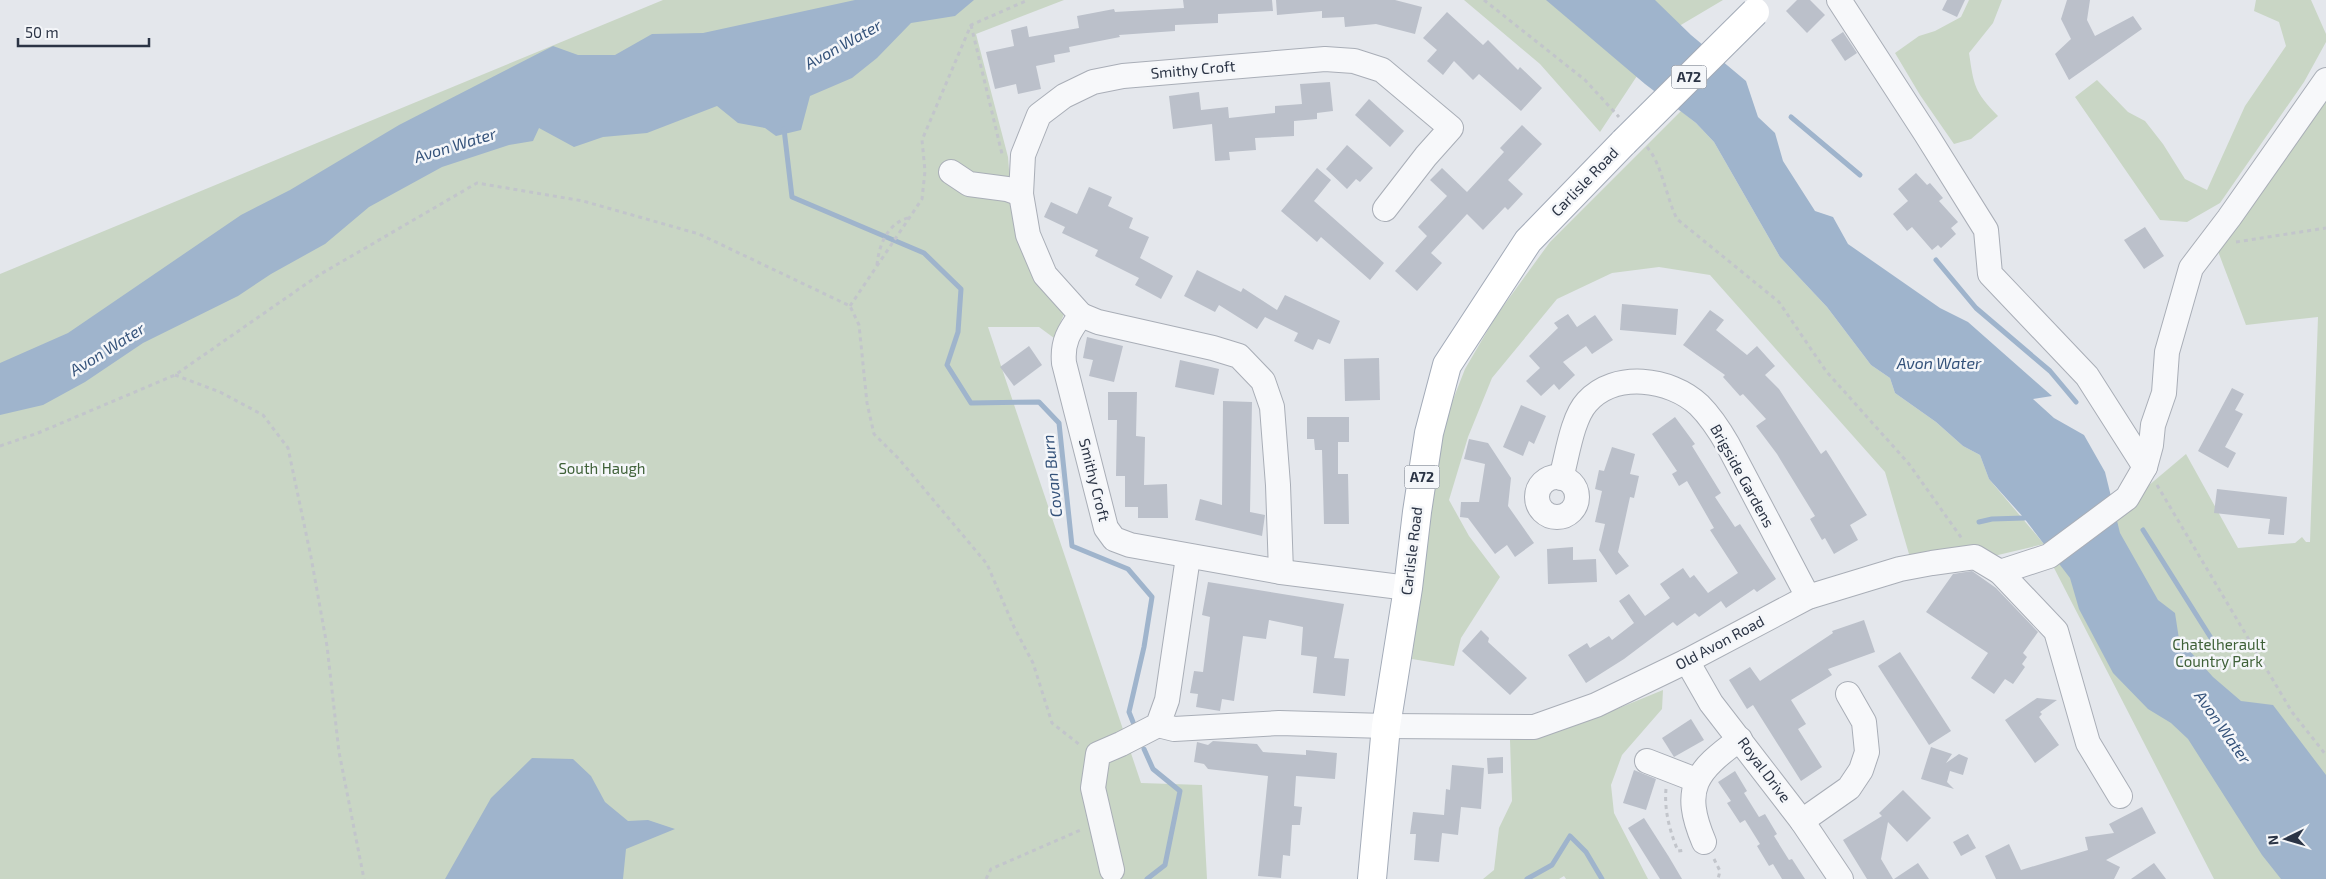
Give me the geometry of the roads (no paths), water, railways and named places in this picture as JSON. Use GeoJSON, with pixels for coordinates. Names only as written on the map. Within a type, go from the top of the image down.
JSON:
{"type":"FeatureCollection","features":[{"type":"Feature","properties":{"kind":"main road","name":"Carlisle Road"},"geometry":{"type":"LineString","coordinates":[[1372,877],[1386,726],[1408,588],[1416,512],[1429,433],[1447,365],[1528,241],[1630,135],[1760,6]]}},
{"type":"Feature","properties":{"kind":"street"},"geometry":{"type":"LineString","coordinates":[[1839,0],[1986,230],[1990,274],[2087,376],[2145,467]]}},
{"type":"Feature","properties":{"kind":"street","name":"Smithy Croft"},"geometry":{"type":"LineString","coordinates":[[1281,572],[1278,484],[1272,407],[1263,380],[1239,356],[1214,348],[1098,322],[1081,315],[1045,275],[1028,235],[1014,192],[1023,155],[1039,115],[1064,96],[1093,82],[1207,68],[1325,59],[1354,61],[1382,70],[1451,128],[1426,156],[1385,209]]}},
{"type":"Feature","properties":{"kind":"street"},"geometry":{"type":"LineString","coordinates":[[2120,796],[2088,743],[2056,631],[2000,572],[2049,556],[2126,498],[2145,467],[2151,445],[2152,425],[2164,393],[2167,352],[2191,268],[2229,218],[2326,80]]}},
{"type":"Feature","properties":{"kind":"street"},"geometry":{"type":"LineString","coordinates":[[951,172],[969,184],[1014,192]]}},
{"type":"Feature","properties":{"kind":"street","name":"Smithy Croft"},"geometry":{"type":"LineString","coordinates":[[1081,315],[1069,331],[1063,348],[1064,363],[1106,528],[1114,539],[1130,545],[1188,557],[1281,572],[1408,588]]}},
{"type":"Feature","properties":{"kind":"street","name":"Brigside Gardens"},"geometry":{"type":"LineString","coordinates":[[1561,478],[1576,422],[1586,402],[1604,389],[1625,382],[1644,381],[1685,395],[1698,405],[1724,438],[1808,597]]}},
{"type":"Feature","properties":{"kind":"street"},"geometry":{"type":"LineString","coordinates":[[1112,870],[1094,788],[1098,754],[1158,725],[1167,700],[1188,557]]}},
{"type":"Feature","properties":{"kind":"street","name":"Old Avon Road"},"geometry":{"type":"LineString","coordinates":[[1158,725],[1174,729],[1279,723],[1386,726],[1534,726],[1596,705],[1688,661],[1808,597],[1900,569],[1975,557],[2000,572]]}},
{"type":"Feature","properties":{"kind":"street","name":"Royal Drive"},"geometry":{"type":"LineString","coordinates":[[1688,661],[1711,703],[1802,821],[1841,879]]}},
{"type":"Feature","properties":{"kind":"street"},"geometry":{"type":"LineString","coordinates":[[1802,821],[1849,788],[1861,770],[1866,752],[1864,722],[1848,694]]}},
{"type":"Feature","properties":{"kind":"street"},"geometry":{"type":"LineString","coordinates":[[1704,842],[1694,818],[1693,799],[1696,780],[1719,754],[1740,739]]}},
{"type":"Feature","properties":{"kind":"street"},"geometry":{"type":"LineString","coordinates":[[1647,762],[1696,780]]}},
{"type":"Feature","properties":{"kind":"water","name":"Avon Water"},"geometry":{"type":"Polygon","coordinates":[[[855,0],[974,0],[955,16],[911,23],[877,58],[852,78],[810,96],[801,130],[776,136],[765,128],[738,123],[717,106],[647,133],[603,137],[574,147],[539,128],[533,141],[509,145],[442,167],[369,207],[325,244],[271,274],[238,296],[143,343],[85,382],[43,405],[0,415],[0,363],[68,333],[241,215],[290,190],[399,125],[553,46],[578,55],[615,55],[652,34],[703,33],[855,0]]]}},
{"type":"Feature","properties":{"kind":"water","name":"Avon Water"},"geometry":{"type":"Polygon","coordinates":[[[1546,0],[1655,0],[1691,35],[1746,81],[1758,117],[1775,133],[1783,161],[1815,211],[1833,217],[1848,244],[1940,308],[1968,322],[2052,396],[2033,399],[2054,418],[2084,435],[2105,472],[2120,533],[2158,600],[2175,613],[2179,639],[2213,677],[2241,701],[2273,705],[2326,775],[2326,879],[2281,879],[2262,855],[2188,739],[2171,723],[2148,709],[2113,673],[2079,609],[2070,578],[2024,518],[1989,479],[1980,455],[1963,446],[1936,422],[1895,393],[1890,378],[1871,365],[1827,307],[1780,257],[1714,142],[1696,123],[1645,84],[1546,0]]]}},
{"type":"Feature","properties":{"kind":"water"},"geometry":{"type":"Polygon","coordinates":[[[532,758],[573,759],[591,776],[605,802],[628,821],[648,820],[675,829],[626,849],[623,879],[445,879],[491,798],[532,758]]]}},
{"type":"Feature","properties":{"kind":"waterway"},"geometry":{"type":"LineString","coordinates":[[1791,117],[1860,175]]}},
{"type":"Feature","properties":{"kind":"waterway","name":"Covan Burn"},"geometry":{"type":"LineString","coordinates":[[784,129],[792,197],[924,253],[961,289],[958,332],[947,365],[971,403],[1039,402],[1059,423],[1072,546],[1128,569],[1152,597],[1144,647],[1129,712],[1133,722]]}},
{"type":"Feature","properties":{"kind":"waterway"},"geometry":{"type":"LineString","coordinates":[[1936,260],[1976,308],[2050,371],[2076,402]]}},
{"type":"Feature","properties":{"kind":"waterway"},"geometry":{"type":"LineString","coordinates":[[1979,522],[1992,519],[2024,518]]}},
{"type":"Feature","properties":{"kind":"waterway"},"geometry":{"type":"LineString","coordinates":[[2143,530],[2211,638]]}},
{"type":"Feature","properties":{"kind":"waterway","name":"Covan Burn"},"geometry":{"type":"LineString","coordinates":[[1144,749],[1153,769],[1180,791],[1165,865],[1147,879]]}},
{"type":"Feature","properties":{"kind":"waterway","name":"Covan Burn"},"geometry":{"type":"LineString","coordinates":[[1527,879],[1552,865],[1570,836],[1586,852],[1602,879]]}},
{"type":"Feature","properties":{"kind":"park label","name":"South Haugh"},"geometry":{"type":"Point","coordinates":[602,469]}},
{"type":"Feature","properties":{"kind":"park label","name":"Chatelherault Country Park"},"geometry":{"type":"Point","coordinates":[2219,654]}}]}
